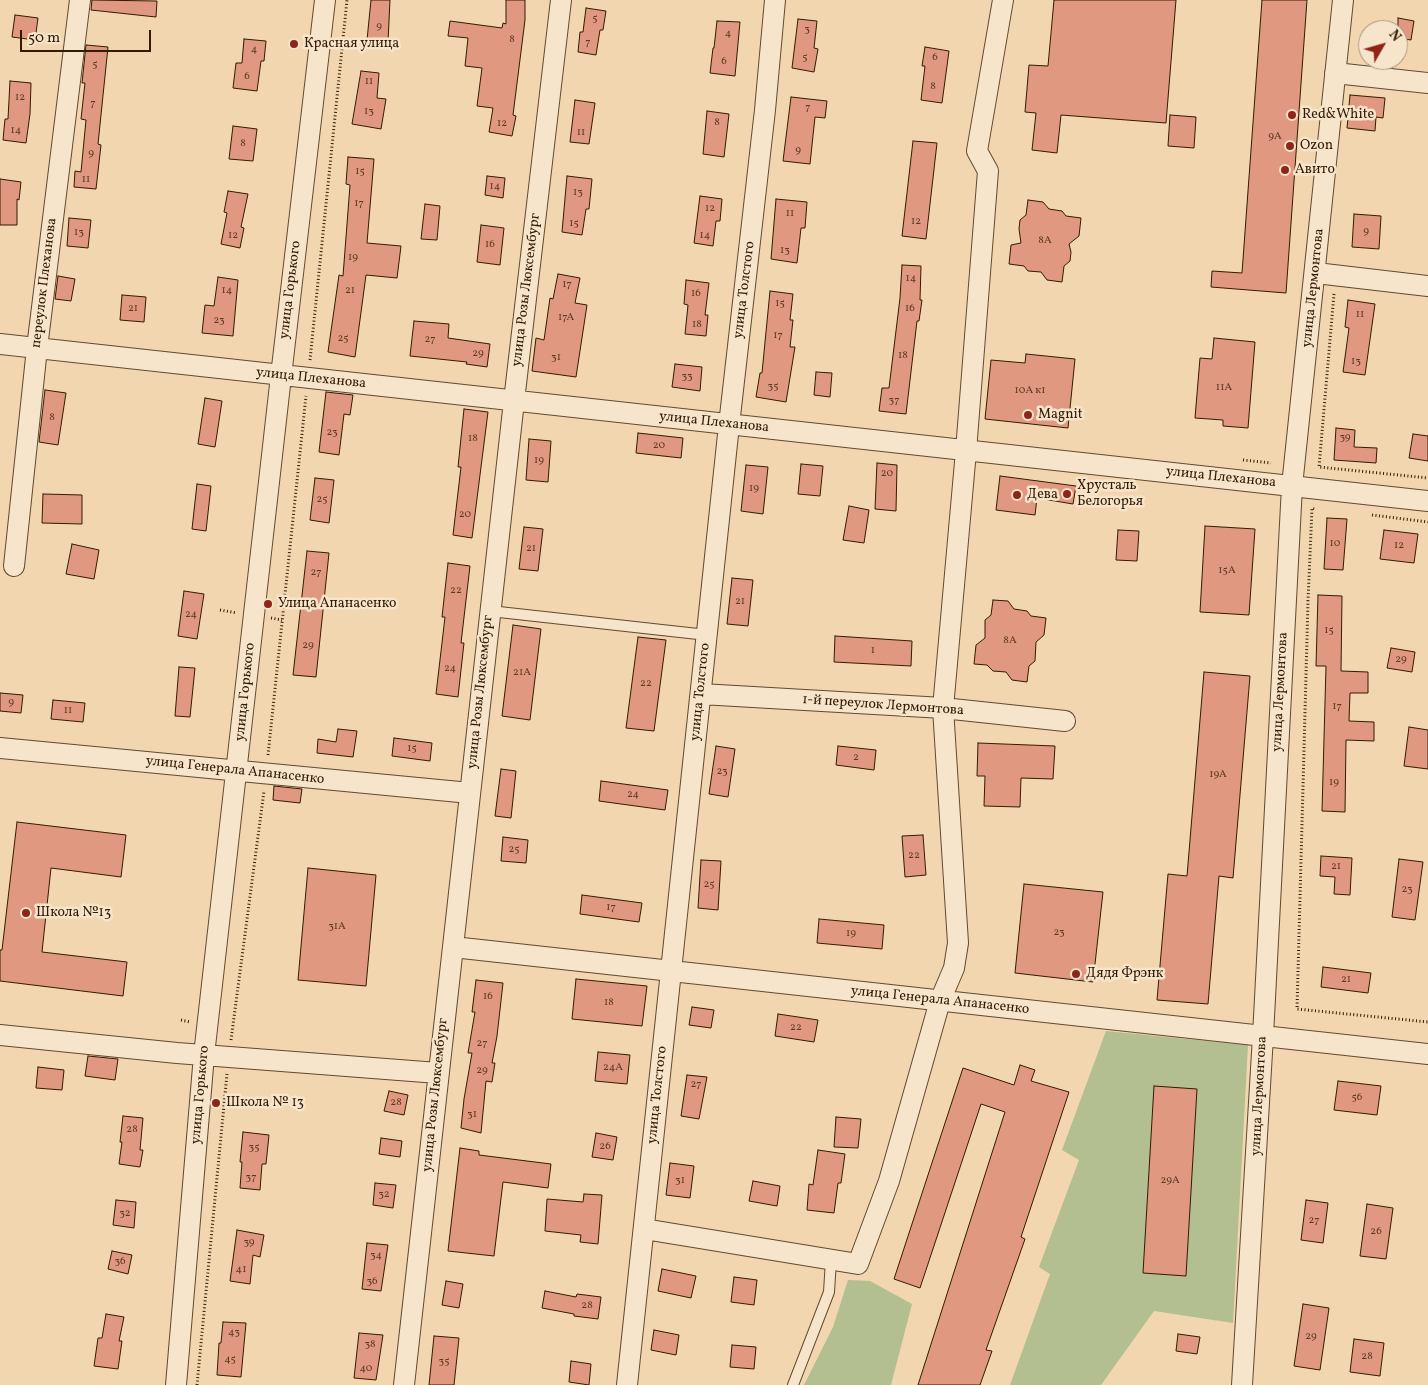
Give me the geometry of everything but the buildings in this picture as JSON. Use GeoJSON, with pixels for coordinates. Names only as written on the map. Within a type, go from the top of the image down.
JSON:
{"type":"FeatureCollection","features":[{"type":"Feature","properties":{"kind":"street","name":"переулок Плеханова"},"geometry":{"type":"LineString","coordinates":[[14,566],[36,348],[80,0]]}},
{"type":"Feature","properties":{"kind":"street","name":"улица Горького"},"geometry":{"type":"LineString","coordinates":[[176,1385],[204,1055],[325,0]]}},
{"type":"Feature","properties":{"kind":"street","name":"улица Розы Люксембург"},"geometry":{"type":"LineString","coordinates":[[404,1385],[490,610],[561,0]]}},
{"type":"Feature","properties":{"kind":"street","name":"улица Толстого"},"geometry":{"type":"LineString","coordinates":[[627,1385],[729,425],[765,110],[775,0]]}},
{"type":"Feature","properties":{"kind":"street"},"geometry":{"type":"LineString","coordinates":[[644,1229],[858,1264],[890,1181],[940,1000],[954,968],[958,943],[943,708],[988,171],[977,151],[1003,0]]}},
{"type":"Feature","properties":{"kind":"street","name":"улица Лермонтова"},"geometry":{"type":"LineString","coordinates":[[1242,1385],[1263,1036],[1292,486],[1316,273],[1343,0]]}},
{"type":"Feature","properties":{"kind":"street"},"geometry":{"type":"LineString","coordinates":[[1335,73],[1428,83]]}},
{"type":"Feature","properties":{"kind":"street"},"geometry":{"type":"LineString","coordinates":[[1316,273],[1428,286]]}},
{"type":"Feature","properties":{"kind":"street","name":"улица Плеханова"},"geometry":{"type":"LineString","coordinates":[[0,344],[1428,501]]}},
{"type":"Feature","properties":{"kind":"street","name":"1-й переулок Лермонтова"},"geometry":{"type":"LineString","coordinates":[[700,694],[943,708],[1065,722]]}},
{"type":"Feature","properties":{"kind":"street","name":"улица Генерала Апанасенко"},"geometry":{"type":"LineString","coordinates":[[0,748],[470,793]]}},
{"type":"Feature","properties":{"kind":"street","name":"улица Генерала Апанасенко"},"geometry":{"type":"LineString","coordinates":[[453,947],[1428,1053]]}},
{"type":"Feature","properties":{"kind":"street"},"geometry":{"type":"LineString","coordinates":[[0,1035],[204,1055],[438,1073]]}},
{"type":"Feature","properties":{"kind":"lane"},"geometry":{"type":"LineString","coordinates":[[490,610],[707,635]]}},
{"type":"Feature","properties":{"kind":"lane"},"geometry":{"type":"LineString","coordinates":[[793,1385],[829,1292],[831,1260]]}},
{"type":"Feature","properties":{"kind":"path"},"geometry":{"type":"LineString","coordinates":[[197,1385],[228,1057],[266,774],[347,0]]}},
{"type":"Feature","properties":{"kind":"path"},"geometry":{"type":"LineString","coordinates":[[1336,276],[1318,467],[1428,478]]}},
{"type":"Feature","properties":{"kind":"path"},"geometry":{"type":"LineString","coordinates":[[1312,508],[1297,1009],[1428,1022]]}},
{"type":"Feature","properties":{"kind":"green space"},"geometry":{"type":"Polygon","coordinates":[[[1106,1031],[1248,1045],[1233,1323],[1154,1311],[1101,1385],[1010,1385],[1050,1274],[1039,1267],[1079,1160],[1062,1150],[1106,1031]]]}},
{"type":"Feature","properties":{"kind":"green space"},"geometry":{"type":"Polygon","coordinates":[[[848,1280],[870,1281],[912,1304],[891,1385],[804,1385],[833,1327],[848,1280]]]}},
{"type":"Feature","properties":{"kind":"place","name":"Красная улица"},"geometry":{"type":"Point","coordinates":[294,44]}},
{"type":"Feature","properties":{"kind":"place","name":"Red&White"},"geometry":{"type":"Point","coordinates":[1292,115]}},
{"type":"Feature","properties":{"kind":"place","name":"Ozon"},"geometry":{"type":"Point","coordinates":[1290,146]}},
{"type":"Feature","properties":{"kind":"place","name":"Авито"},"geometry":{"type":"Point","coordinates":[1285,170]}},
{"type":"Feature","properties":{"kind":"place","name":"Magnit"},"geometry":{"type":"Point","coordinates":[1028,415]}},
{"type":"Feature","properties":{"kind":"place","name":"Хрусталь Белогорья"},"geometry":{"type":"Point","coordinates":[1067,494]}},
{"type":"Feature","properties":{"kind":"place","name":"Дева"},"geometry":{"type":"Point","coordinates":[1017,495]}},
{"type":"Feature","properties":{"kind":"place","name":"Улица Апанасенко"},"geometry":{"type":"Point","coordinates":[268,604]}},
{"type":"Feature","properties":{"kind":"place","name":"Школа №13"},"geometry":{"type":"Point","coordinates":[26,913]}},
{"type":"Feature","properties":{"kind":"place","name":"Дядя Фрэнк"},"geometry":{"type":"Point","coordinates":[1076,974]}},
{"type":"Feature","properties":{"kind":"place","name":"Школа № 13"},"geometry":{"type":"Point","coordinates":[216,1103]}}]}
